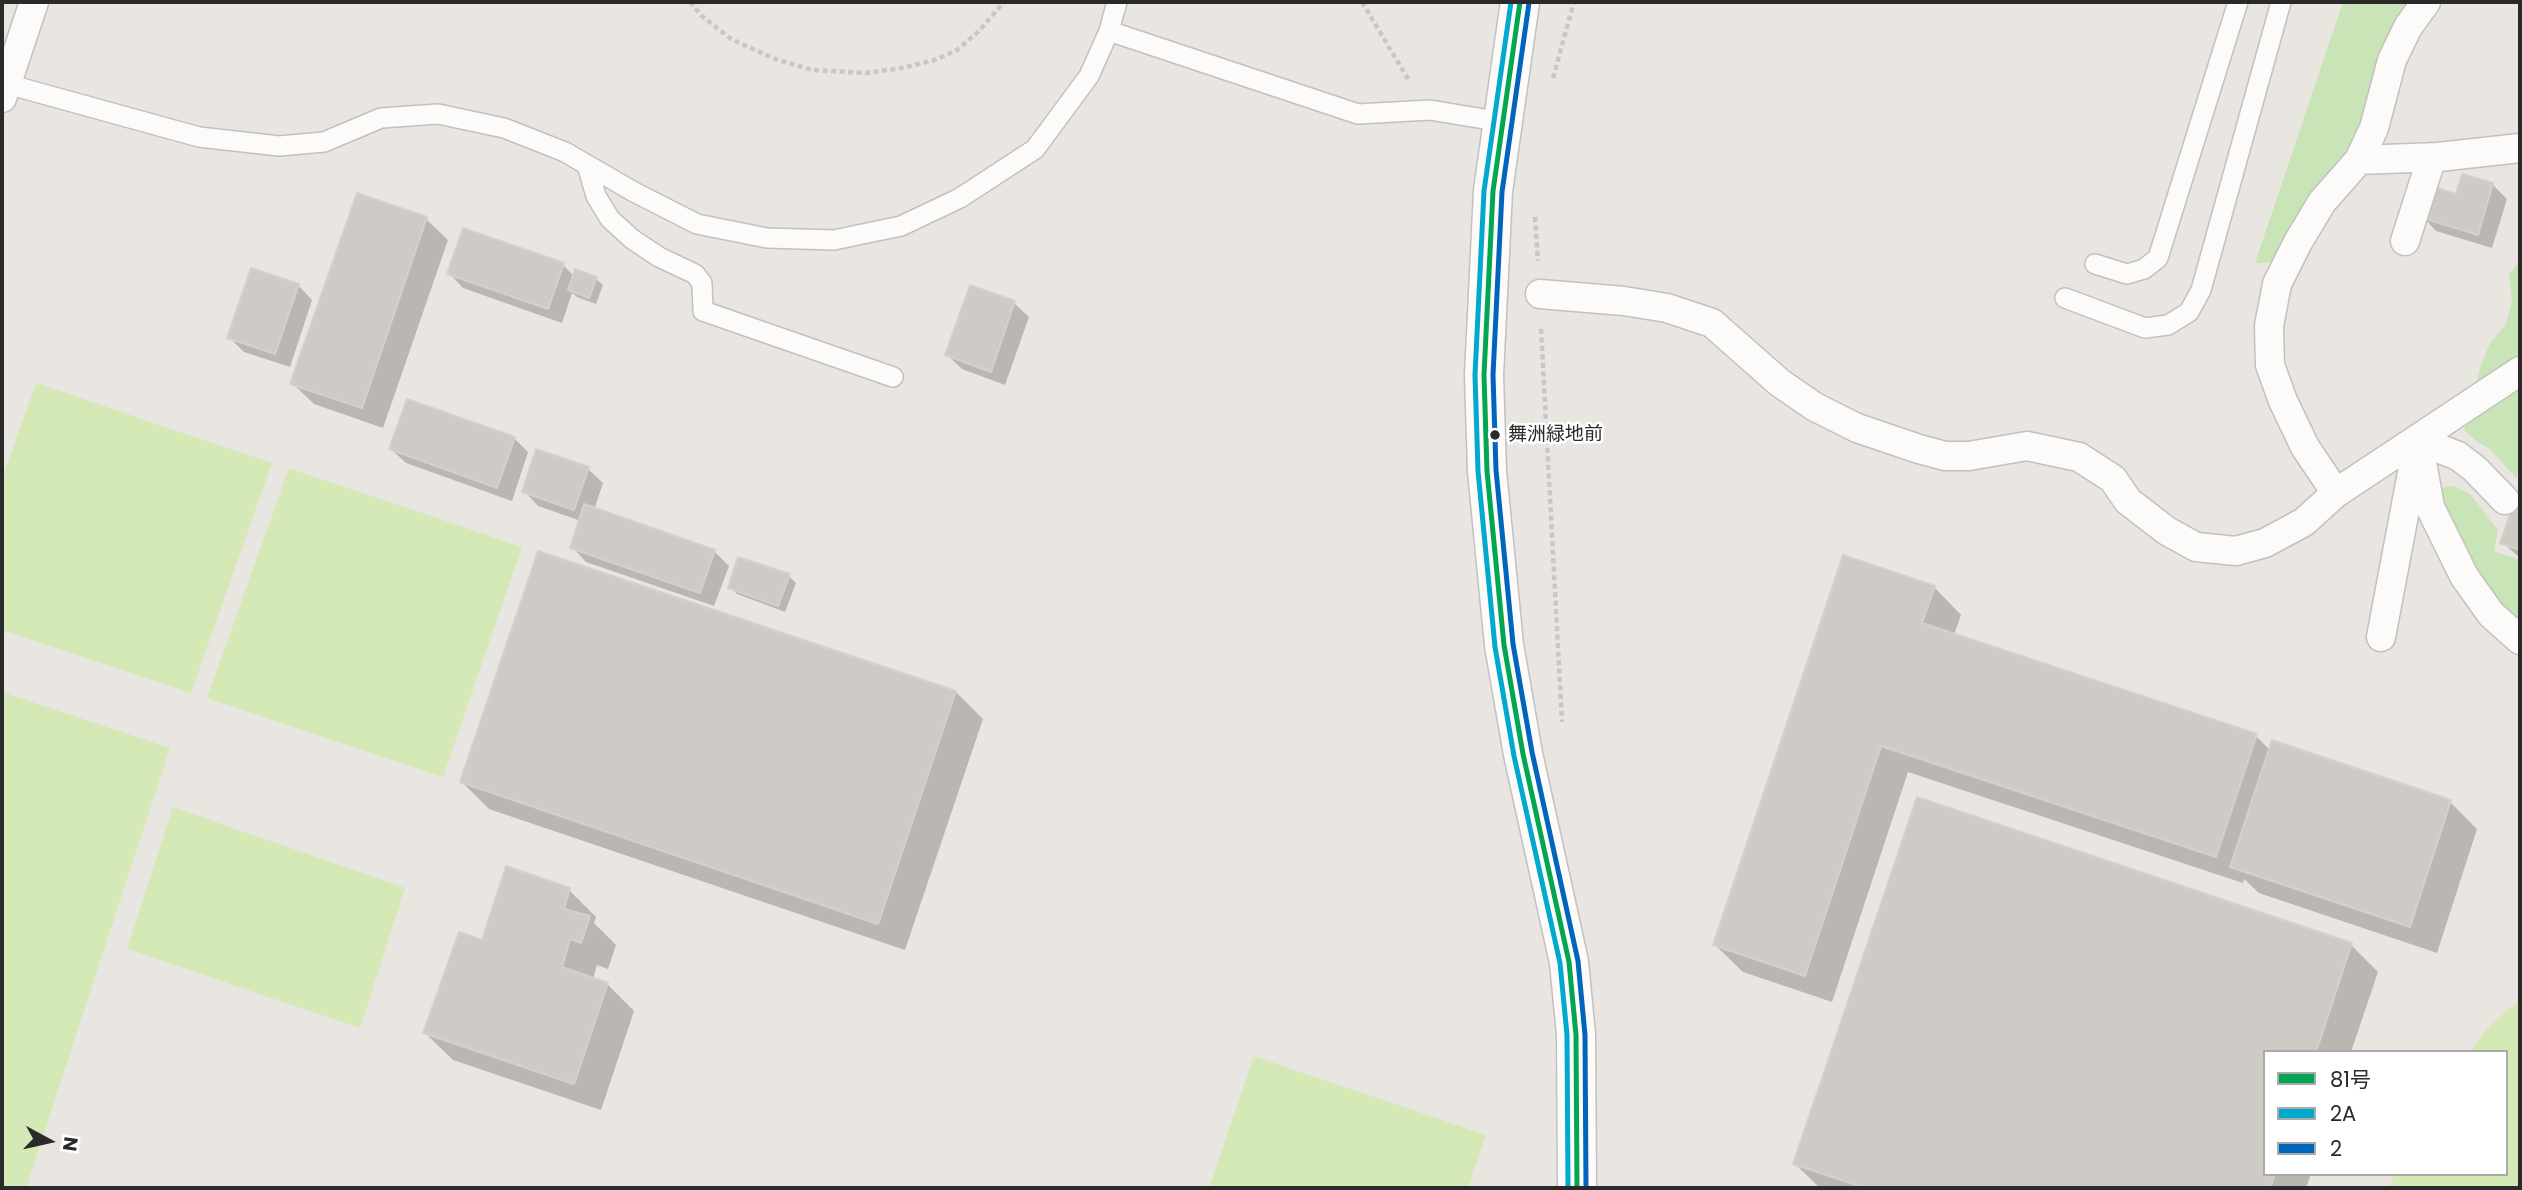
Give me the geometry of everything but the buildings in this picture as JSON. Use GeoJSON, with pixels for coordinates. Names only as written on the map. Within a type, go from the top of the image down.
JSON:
{"type":"FeatureCollection","features":[{"type":"Feature","properties":{"kind":"street"},"geometry":{"type":"LineString","coordinates":[[4,91],[34,2]]}},
{"type":"Feature","properties":{"kind":"street"},"geometry":{"type":"LineString","coordinates":[[1520,2],[1493,191],[1484,375],[1487,471],[1504,645],[1523,754],[1569,962],[1576,1035],[1577,1188]]}},
{"type":"Feature","properties":{"kind":"street"},"geometry":{"type":"LineString","coordinates":[[2336,493],[2305,447],[2283,401],[2270,365],[2269,326],[2277,284],[2322,202],[2360,160],[2374,128],[2392,60],[2408,27],[2426,2]]}},
{"type":"Feature","properties":{"kind":"street"},"geometry":{"type":"LineString","coordinates":[[2360,160],[2432,157],[2520,148]]}},
{"type":"Feature","properties":{"kind":"street"},"geometry":{"type":"LineString","coordinates":[[2405,241],[2432,157]]}},
{"type":"Feature","properties":{"kind":"street"},"geometry":{"type":"LineString","coordinates":[[1540,307],[1646,305],[1667,308],[1712,323],[1780,383],[1815,407],[1857,428],[1945,456],[1969,456],[2027,446],[2079,457],[2113,479],[2128,501],[2157,524],[2196,547],[2236,551],[2265,543],[2304,522],[2336,493],[2520,371]]}},
{"type":"Feature","properties":{"kind":"street"},"geometry":{"type":"LineString","coordinates":[[2418,440],[2458,456],[2475,469],[2505,500]]}},
{"type":"Feature","properties":{"kind":"street"},"geometry":{"type":"LineString","coordinates":[[2381,637],[2418,440]]}},
{"type":"Feature","properties":{"kind":"street"},"geometry":{"type":"LineString","coordinates":[[2418,440],[2430,507],[2464,576],[2491,614],[2520,640]]}},
{"type":"Feature","properties":{"kind":"lane"},"geometry":{"type":"LineString","coordinates":[[4,91],[199,137],[279,146],[324,142],[381,118],[438,114],[504,128],[565,152],[697,224],[767,238],[834,240],[901,226],[960,198],[1035,149],[1089,76],[1109,31],[1117,2]]}},
{"type":"Feature","properties":{"kind":"lane"},"geometry":{"type":"LineString","coordinates":[[2095,264],[2127,274],[2144,269],[2158,258],[2238,2]]}},
{"type":"Feature","properties":{"kind":"lane"},"geometry":{"type":"LineString","coordinates":[[2065,298],[2145,328],[2168,325],[2189,312],[2201,290],[2281,2]]}},
{"type":"Feature","properties":{"kind":"lane"},"geometry":{"type":"LineString","coordinates":[[1109,31],[1358,114],[1430,110],[1502,122]]}},
{"type":"Feature","properties":{"kind":"lane"},"geometry":{"type":"LineString","coordinates":[[587,165],[596,196],[610,219],[632,239],[659,257],[695,274],[702,283],[703,311],[893,377]]}},
{"type":"Feature","properties":{"kind":"path"},"geometry":{"type":"LineString","coordinates":[[690,2],[702,16],[731,39],[775,59],[813,70],[866,73],[913,66],[957,50],[978,32],[1004,2]]}},
{"type":"Feature","properties":{"kind":"path"},"geometry":{"type":"LineString","coordinates":[[1362,2],[1395,61],[1430,110]]}},
{"type":"Feature","properties":{"kind":"path"},"geometry":{"type":"LineString","coordinates":[[1553,79],[1574,2]]}},
{"type":"Feature","properties":{"kind":"path"},"geometry":{"type":"LineString","coordinates":[[1535,211],[1538,266]]}},
{"type":"Feature","properties":{"kind":"path"},"geometry":{"type":"LineString","coordinates":[[1540,307],[1562,734]]}},
{"type":"Feature","properties":{"kind":"green space"},"geometry":{"type":"Polygon","coordinates":[[[2343,2],[2412,2],[2361,133],[2351,150],[2323,178],[2296,220],[2277,259],[2255,263],[2343,2]]]}},
{"type":"Feature","properties":{"kind":"green space"},"geometry":{"type":"Polygon","coordinates":[[[2520,260],[2520,359],[2480,385],[2477,381],[2480,368],[2490,343],[2506,324],[2512,301],[2509,275],[2520,260]]]}},
{"type":"Feature","properties":{"kind":"green space"},"geometry":{"type":"Polygon","coordinates":[[[36,383],[272,463],[191,693],[2,630],[2,479],[36,383]]]}},
{"type":"Feature","properties":{"kind":"green space"},"geometry":{"type":"Polygon","coordinates":[[[2520,387],[2520,467],[2516,478],[2491,450],[2464,430],[2467,421],[2520,387]]]}},
{"type":"Feature","properties":{"kind":"green space"},"geometry":{"type":"Polygon","coordinates":[[[289,468],[522,547],[443,777],[207,698],[289,468]]]}},
{"type":"Feature","properties":{"kind":"green space"},"geometry":{"type":"Polygon","coordinates":[[[2454,486],[2470,494],[2498,530],[2494,551],[2520,560],[2520,625],[2495,601],[2459,548],[2439,493],[2445,487],[2454,486]]]}},
{"type":"Feature","properties":{"kind":"green space"},"geometry":{"type":"Polygon","coordinates":[[[2,692],[170,748],[26,1188],[2,1188],[2,692]]]}},
{"type":"Feature","properties":{"kind":"green space"},"geometry":{"type":"Polygon","coordinates":[[[173,807],[405,888],[360,1028],[127,949],[173,807]]]}},
{"type":"Feature","properties":{"kind":"green space"},"geometry":{"type":"Polygon","coordinates":[[[2520,1000],[2520,1188],[2389,1188],[2393,1176],[2508,1176],[2508,1050],[2472,1050],[2491,1024],[2520,1000]]]}},
{"type":"Feature","properties":{"kind":"green space"},"geometry":{"type":"Polygon","coordinates":[[[1254,1056],[1486,1135],[1468,1188],[1209,1188],[1254,1056]]]}},
{"type":"Feature","properties":{"kind":"transit line","name":"2A"},"geometry":{"type":"LineString","coordinates":[[1511,2],[1484,191],[1475,375],[1478,471],[1495,647],[1514,756],[1560,963],[1567,1035],[1568,1188]]}},
{"type":"Feature","properties":{"kind":"transit line","name":"81号"},"geometry":{"type":"LineString","coordinates":[[1520,2],[1493,191],[1484,375],[1487,471],[1504,645],[1523,754],[1569,962],[1576,1035],[1577,1188]]}},
{"type":"Feature","properties":{"kind":"transit line","name":"2"},"geometry":{"type":"LineString","coordinates":[[1529,3],[1502,192],[1493,375],[1496,470],[1513,644],[1532,752],[1578,961],[1585,1035],[1586,1188]]}},
{"type":"Feature","properties":{"kind":"place","name":"舞洲緑地前"},"geometry":{"type":"Point","coordinates":[1495,435]}}]}
